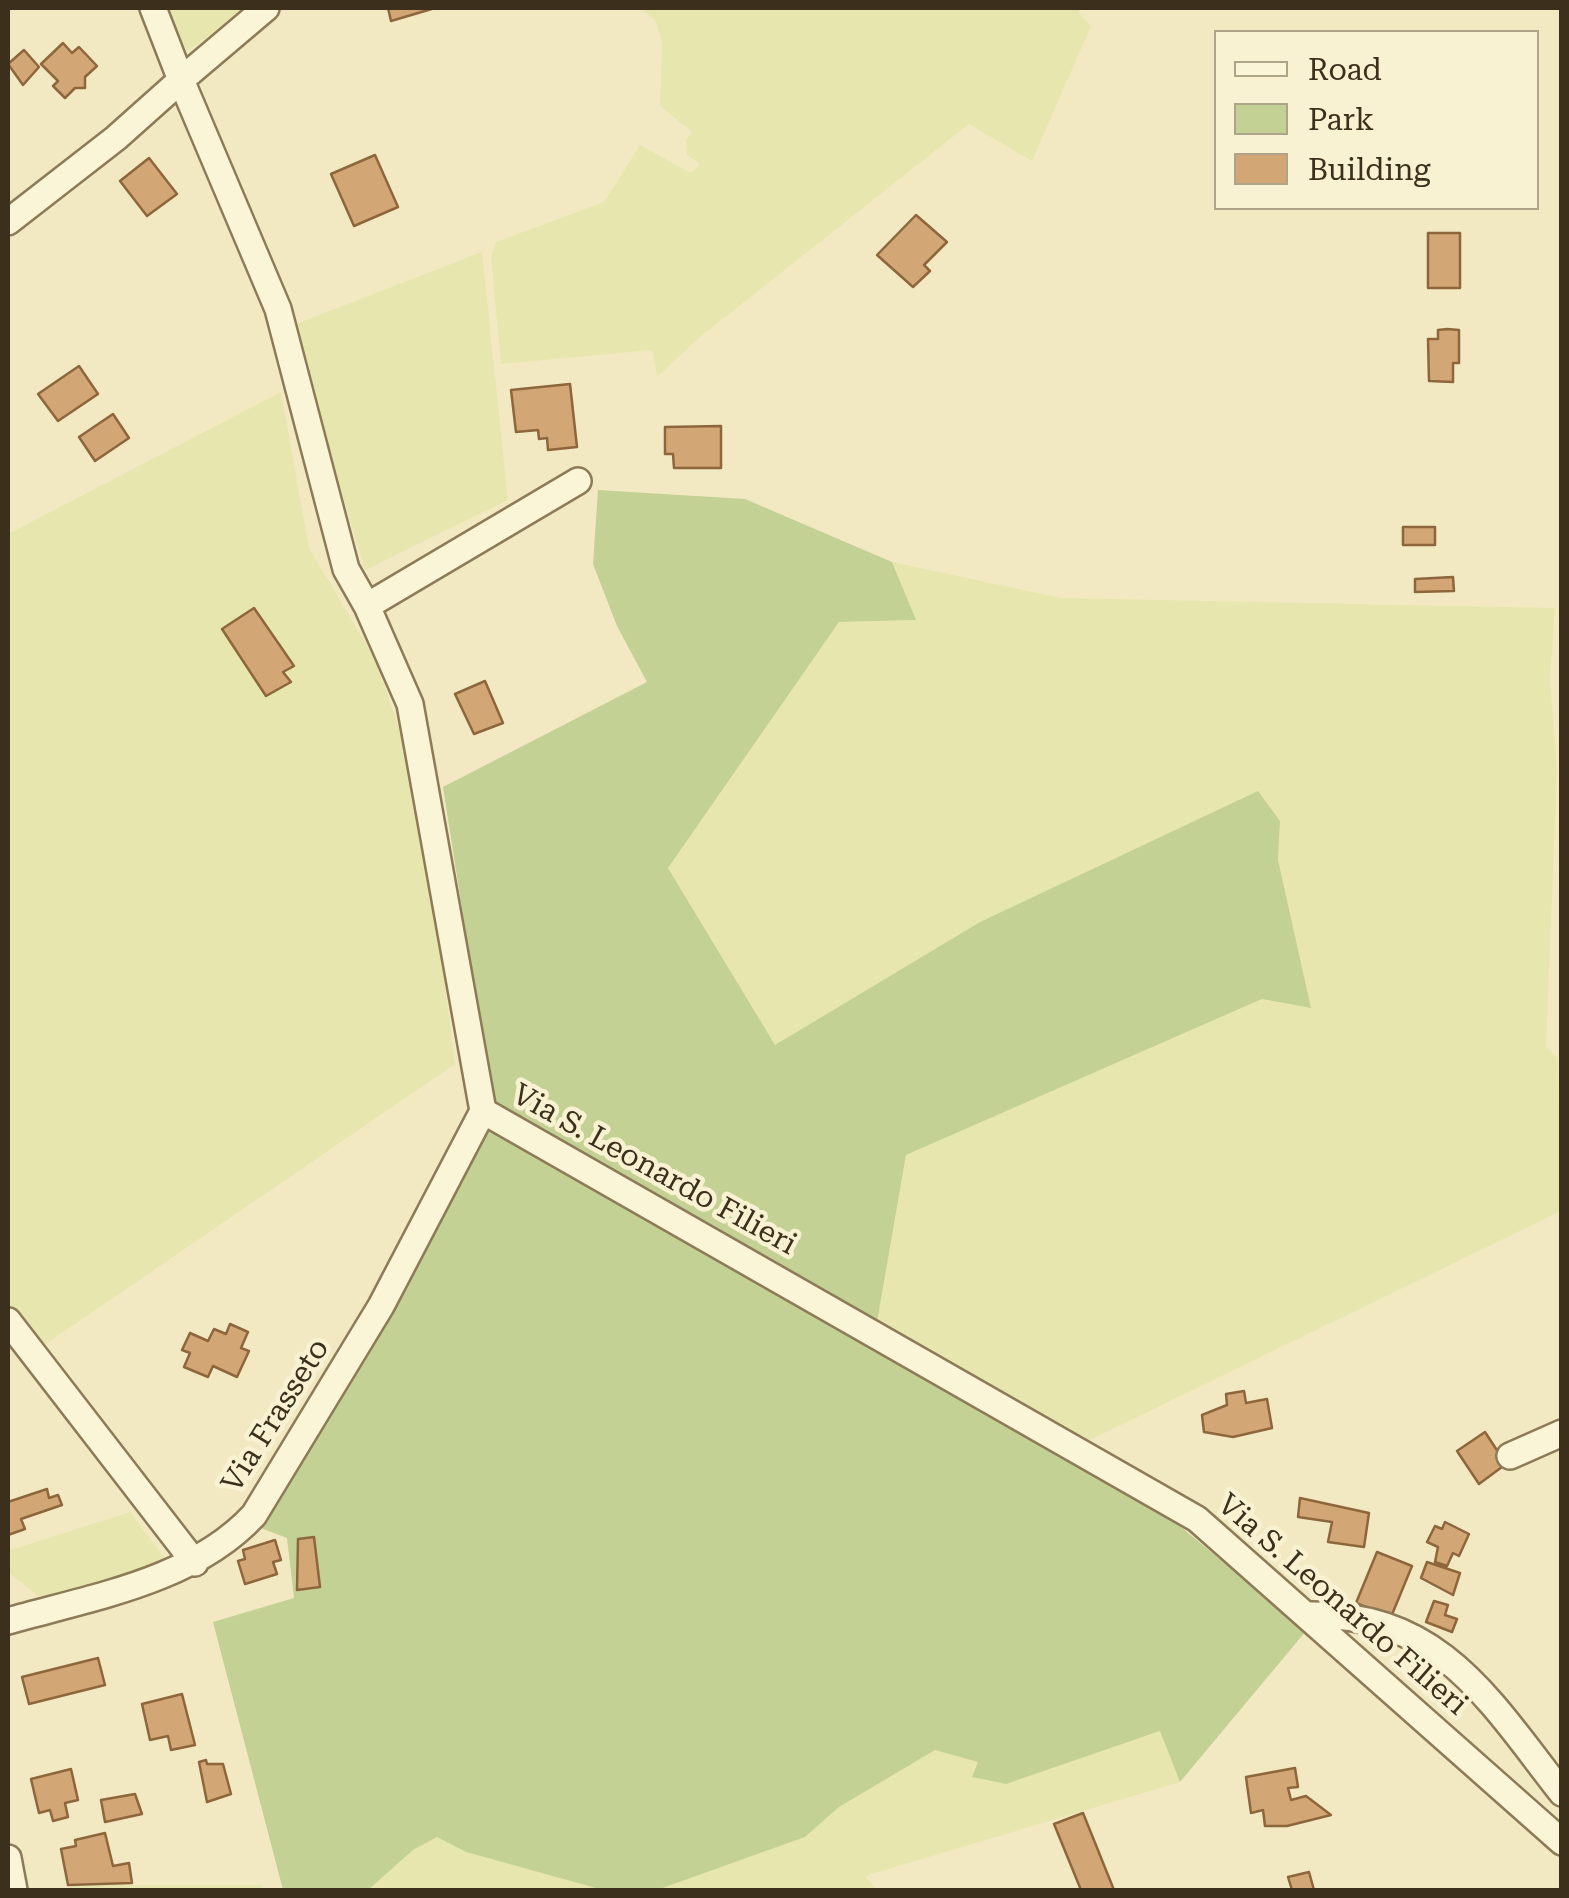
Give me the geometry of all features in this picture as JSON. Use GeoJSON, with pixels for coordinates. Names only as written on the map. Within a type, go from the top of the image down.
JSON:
{"type":"FeatureCollection","features":[{"type":"Feature","properties":{"kind":"street","name":"Via S. Leonardo Filieri"},"geometry":{"type":"LineString","coordinates":[[153,8],[278,309],[346,570],[367,606],[410,704],[483,1111],[1197,1519],[1562,1842]]}},
{"type":"Feature","properties":{"kind":"street"},"geometry":{"type":"LineString","coordinates":[[8,222],[116,138],[266,8]]}},
{"type":"Feature","properties":{"kind":"street"},"geometry":{"type":"LineString","coordinates":[[367,606],[578,481]]}},
{"type":"Feature","properties":{"kind":"street","name":"Via Frasseto"},"geometry":{"type":"LineString","coordinates":[[8,1622],[195,1563],[230,1541],[264,1504],[381,1306],[483,1111]]}},
{"type":"Feature","properties":{"kind":"street"},"geometry":{"type":"LineString","coordinates":[[8,1321],[195,1563]]}},
{"type":"Feature","properties":{"kind":"street"},"geometry":{"type":"LineString","coordinates":[[1510,1456],[1562,1433]]}},
{"type":"Feature","properties":{"kind":"street"},"geometry":{"type":"LineString","coordinates":[[1309,1615],[1353,1614],[1429,1646],[1464,1669],[1562,1792]]}},
{"type":"Feature","properties":{"kind":"street"},"geometry":{"type":"LineString","coordinates":[[8,1858],[14,1890]]}},
{"type":"Feature","properties":{"kind":"shaded area"},"geometry":{"type":"Polygon","coordinates":[[[165,8],[253,8],[188,50],[175,35],[165,8]]]}},
{"type":"Feature","properties":{"kind":"shaded area"},"geometry":{"type":"Polygon","coordinates":[[[640,8],[1080,8],[1079,13],[1091,26],[1032,161],[969,124],[700,337],[657,377],[652,350],[501,364],[491,257],[496,242],[604,202],[640,145],[691,173],[700,164],[687,155],[686,139],[692,132],[660,106],[662,41],[655,20],[640,8]]]}},
{"type":"Feature","properties":{"kind":"shaded area"},"geometry":{"type":"Polygon","coordinates":[[[482,252],[508,500],[365,570],[291,326],[482,252]]]}},
{"type":"Feature","properties":{"kind":"shaded area"},"geometry":{"type":"Polygon","coordinates":[[[281,392],[309,548],[375,659],[399,727],[432,881],[455,1064],[40,1348],[8,1307],[8,534],[281,392]]]}},
{"type":"Feature","properties":{"kind":"shaded area"},"geometry":{"type":"Polygon","coordinates":[[[892,562],[1061,598],[1555,608],[1550,679],[1557,771],[1546,1047],[1558,1058],[1561,1211],[1090,1440],[877,1322],[906,1155],[1262,999],[1310,1008],[1278,860],[1280,821],[1258,792],[980,922],[775,1046],[668,868],[839,622],[915,620],[892,562]]]}},
{"type":"Feature","properties":{"kind":"shaded area"},"geometry":{"type":"Polygon","coordinates":[[[130,1512],[169,1564],[48,1604],[8,1572],[8,1551],[130,1512]]]}},
{"type":"Feature","properties":{"kind":"shaded area"},"geometry":{"type":"Polygon","coordinates":[[[1161,1731],[1180,1782],[865,1876],[877,1890],[657,1890],[805,1837],[839,1807],[935,1749],[979,1762],[973,1777],[1006,1784],[1161,1731]]]}},
{"type":"Feature","properties":{"kind":"shaded area"},"geometry":{"type":"Polygon","coordinates":[[[437,1837],[466,1852],[603,1890],[368,1890],[413,1850],[437,1837]]]}},
{"type":"Feature","properties":{"kind":"shaded area"},"geometry":{"type":"Polygon","coordinates":[[[70,1885],[261,1885],[262,1890],[71,1890],[70,1885]]]}},
{"type":"Feature","properties":{"kind":"green space"},"geometry":{"type":"Polygon","coordinates":[[[598,490],[745,499],[892,562],[916,620],[839,622],[668,868],[775,1045],[980,922],[1258,791],[1280,821],[1278,860],[1311,1008],[1262,999],[906,1155],[877,1322],[493,1106],[443,787],[647,682],[617,626],[593,564],[598,490]]]}},
{"type":"Feature","properties":{"kind":"green space"},"geometry":{"type":"Polygon","coordinates":[[[504,1129],[1175,1522],[1306,1631],[1180,1782],[1160,1731],[1006,1784],[972,1777],[978,1762],[935,1750],[839,1807],[805,1837],[657,1890],[603,1890],[466,1852],[437,1837],[413,1850],[368,1890],[283,1890],[213,1622],[294,1598],[287,1538],[258,1527],[483,1131],[504,1129]]]}},
{"type":"Feature","properties":{"kind":"building"},"geometry":{"type":"Polygon","coordinates":[[[388,8],[435,8],[391,21],[388,8]]]}},
{"type":"Feature","properties":{"kind":"building"},"geometry":{"type":"Polygon","coordinates":[[[63,43],[72,53],[79,47],[97,66],[85,77],[85,88],[75,88],[65,98],[53,86],[58,81],[41,64],[63,43]]]}},
{"type":"Feature","properties":{"kind":"building"},"geometry":{"type":"Polygon","coordinates":[[[24,50],[39,67],[23,85],[8,64],[24,50]]]}},
{"type":"Feature","properties":{"kind":"building"},"geometry":{"type":"Polygon","coordinates":[[[375,155],[398,207],[354,226],[331,174],[375,155]]]}},
{"type":"Feature","properties":{"kind":"building"},"geometry":{"type":"Polygon","coordinates":[[[149,158],[177,194],[147,216],[120,181],[149,158]]]}},
{"type":"Feature","properties":{"kind":"building"},"geometry":{"type":"Polygon","coordinates":[[[916,215],[947,242],[924,265],[930,271],[913,287],[877,255],[916,215]]]}},
{"type":"Feature","properties":{"kind":"building"},"geometry":{"type":"Polygon","coordinates":[[[1428,233],[1460,233],[1460,288],[1428,288],[1428,233]]]}},
{"type":"Feature","properties":{"kind":"building"},"geometry":{"type":"Polygon","coordinates":[[[1438,330],[1459,330],[1459,363],[1453,363],[1453,382],[1429,381],[1428,339],[1438,339],[1438,330]]]}},
{"type":"Feature","properties":{"kind":"building"},"geometry":{"type":"Polygon","coordinates":[[[79,366],[98,394],[58,421],[38,394],[79,366]]]}},
{"type":"Feature","properties":{"kind":"building"},"geometry":{"type":"Polygon","coordinates":[[[570,384],[577,447],[548,450],[547,438],[539,439],[538,430],[516,432],[511,390],[570,384]]]}},
{"type":"Feature","properties":{"kind":"building"},"geometry":{"type":"Polygon","coordinates":[[[113,414],[129,438],[95,461],[79,437],[113,414]]]}},
{"type":"Feature","properties":{"kind":"building"},"geometry":{"type":"Polygon","coordinates":[[[721,426],[721,468],[674,468],[673,454],[665,454],[665,427],[721,426]]]}},
{"type":"Feature","properties":{"kind":"building"},"geometry":{"type":"Polygon","coordinates":[[[1403,527],[1435,527],[1435,545],[1403,545],[1403,527]]]}},
{"type":"Feature","properties":{"kind":"building"},"geometry":{"type":"Polygon","coordinates":[[[1453,577],[1454,591],[1415,592],[1415,579],[1453,577]]]}},
{"type":"Feature","properties":{"kind":"building"},"geometry":{"type":"Polygon","coordinates":[[[254,608],[294,666],[283,672],[291,682],[266,696],[222,629],[254,608]]]}},
{"type":"Feature","properties":{"kind":"building"},"geometry":{"type":"Polygon","coordinates":[[[485,681],[503,723],[474,734],[455,694],[485,681]]]}},
{"type":"Feature","properties":{"kind":"building"},"geometry":{"type":"Polygon","coordinates":[[[230,1324],[248,1332],[241,1348],[249,1351],[237,1377],[213,1366],[208,1377],[184,1367],[190,1353],[182,1350],[190,1333],[208,1341],[214,1329],[226,1334],[230,1324]]]}},
{"type":"Feature","properties":{"kind":"building"},"geometry":{"type":"Polygon","coordinates":[[[1244,1391],[1246,1403],[1267,1399],[1272,1428],[1233,1437],[1204,1432],[1202,1415],[1227,1405],[1226,1394],[1244,1391]]]}},
{"type":"Feature","properties":{"kind":"building"},"geometry":{"type":"Polygon","coordinates":[[[1485,1432],[1506,1464],[1479,1484],[1457,1451],[1485,1432]]]}},
{"type":"Feature","properties":{"kind":"building"},"geometry":{"type":"Polygon","coordinates":[[[47,1489],[49,1498],[58,1495],[62,1505],[21,1519],[25,1529],[8,1535],[8,1502],[47,1489]]]}},
{"type":"Feature","properties":{"kind":"building"},"geometry":{"type":"Polygon","coordinates":[[[1300,1498],[1369,1513],[1364,1547],[1328,1542],[1332,1522],[1298,1517],[1300,1498]]]}},
{"type":"Feature","properties":{"kind":"building"},"geometry":{"type":"Polygon","coordinates":[[[1445,1522],[1469,1534],[1459,1556],[1453,1553],[1447,1566],[1435,1562],[1438,1547],[1427,1542],[1435,1526],[1442,1529],[1445,1522]]]}},
{"type":"Feature","properties":{"kind":"building"},"geometry":{"type":"Polygon","coordinates":[[[314,1537],[320,1587],[297,1590],[298,1539],[314,1537]]]}},
{"type":"Feature","properties":{"kind":"building"},"geometry":{"type":"Polygon","coordinates":[[[275,1540],[281,1560],[273,1562],[277,1574],[245,1584],[238,1561],[245,1559],[243,1550],[275,1540]]]}},
{"type":"Feature","properties":{"kind":"building"},"geometry":{"type":"Polygon","coordinates":[[[1377,1552],[1412,1566],[1391,1617],[1356,1603],[1377,1552]]]}},
{"type":"Feature","properties":{"kind":"building"},"geometry":{"type":"Polygon","coordinates":[[[1427,1562],[1460,1573],[1453,1595],[1421,1578],[1427,1562]]]}},
{"type":"Feature","properties":{"kind":"building"},"geometry":{"type":"Polygon","coordinates":[[[1434,1601],[1448,1605],[1445,1615],[1457,1619],[1452,1632],[1426,1622],[1434,1601]]]}},
{"type":"Feature","properties":{"kind":"building"},"geometry":{"type":"Polygon","coordinates":[[[98,1658],[105,1685],[29,1704],[22,1677],[98,1658]]]}},
{"type":"Feature","properties":{"kind":"building"},"geometry":{"type":"Polygon","coordinates":[[[182,1694],[195,1745],[171,1750],[168,1736],[150,1740],[142,1704],[182,1694]]]}},
{"type":"Feature","properties":{"kind":"building"},"geometry":{"type":"Polygon","coordinates":[[[206,1760],[207,1764],[223,1764],[231,1794],[207,1802],[199,1762],[206,1760]]]}},
{"type":"Feature","properties":{"kind":"building"},"geometry":{"type":"Polygon","coordinates":[[[1295,1768],[1298,1787],[1288,1788],[1291,1800],[1306,1796],[1331,1815],[1287,1826],[1265,1826],[1263,1810],[1251,1813],[1246,1777],[1295,1768]]]}},
{"type":"Feature","properties":{"kind":"building"},"geometry":{"type":"Polygon","coordinates":[[[71,1769],[78,1800],[65,1803],[68,1817],[53,1821],[50,1810],[39,1813],[31,1779],[71,1769]]]}},
{"type":"Feature","properties":{"kind":"building"},"geometry":{"type":"Polygon","coordinates":[[[135,1794],[142,1814],[105,1822],[101,1800],[135,1794]]]}},
{"type":"Feature","properties":{"kind":"building"},"geometry":{"type":"Polygon","coordinates":[[[1083,1813],[1114,1890],[1081,1890],[1054,1824],[1083,1813]]]}},
{"type":"Feature","properties":{"kind":"building"},"geometry":{"type":"Polygon","coordinates":[[[105,1833],[113,1866],[129,1863],[132,1883],[68,1885],[61,1849],[76,1846],[75,1840],[105,1833]]]}},
{"type":"Feature","properties":{"kind":"building"},"geometry":{"type":"Polygon","coordinates":[[[1309,1872],[1314,1890],[1292,1890],[1288,1877],[1309,1872]]]}}]}
